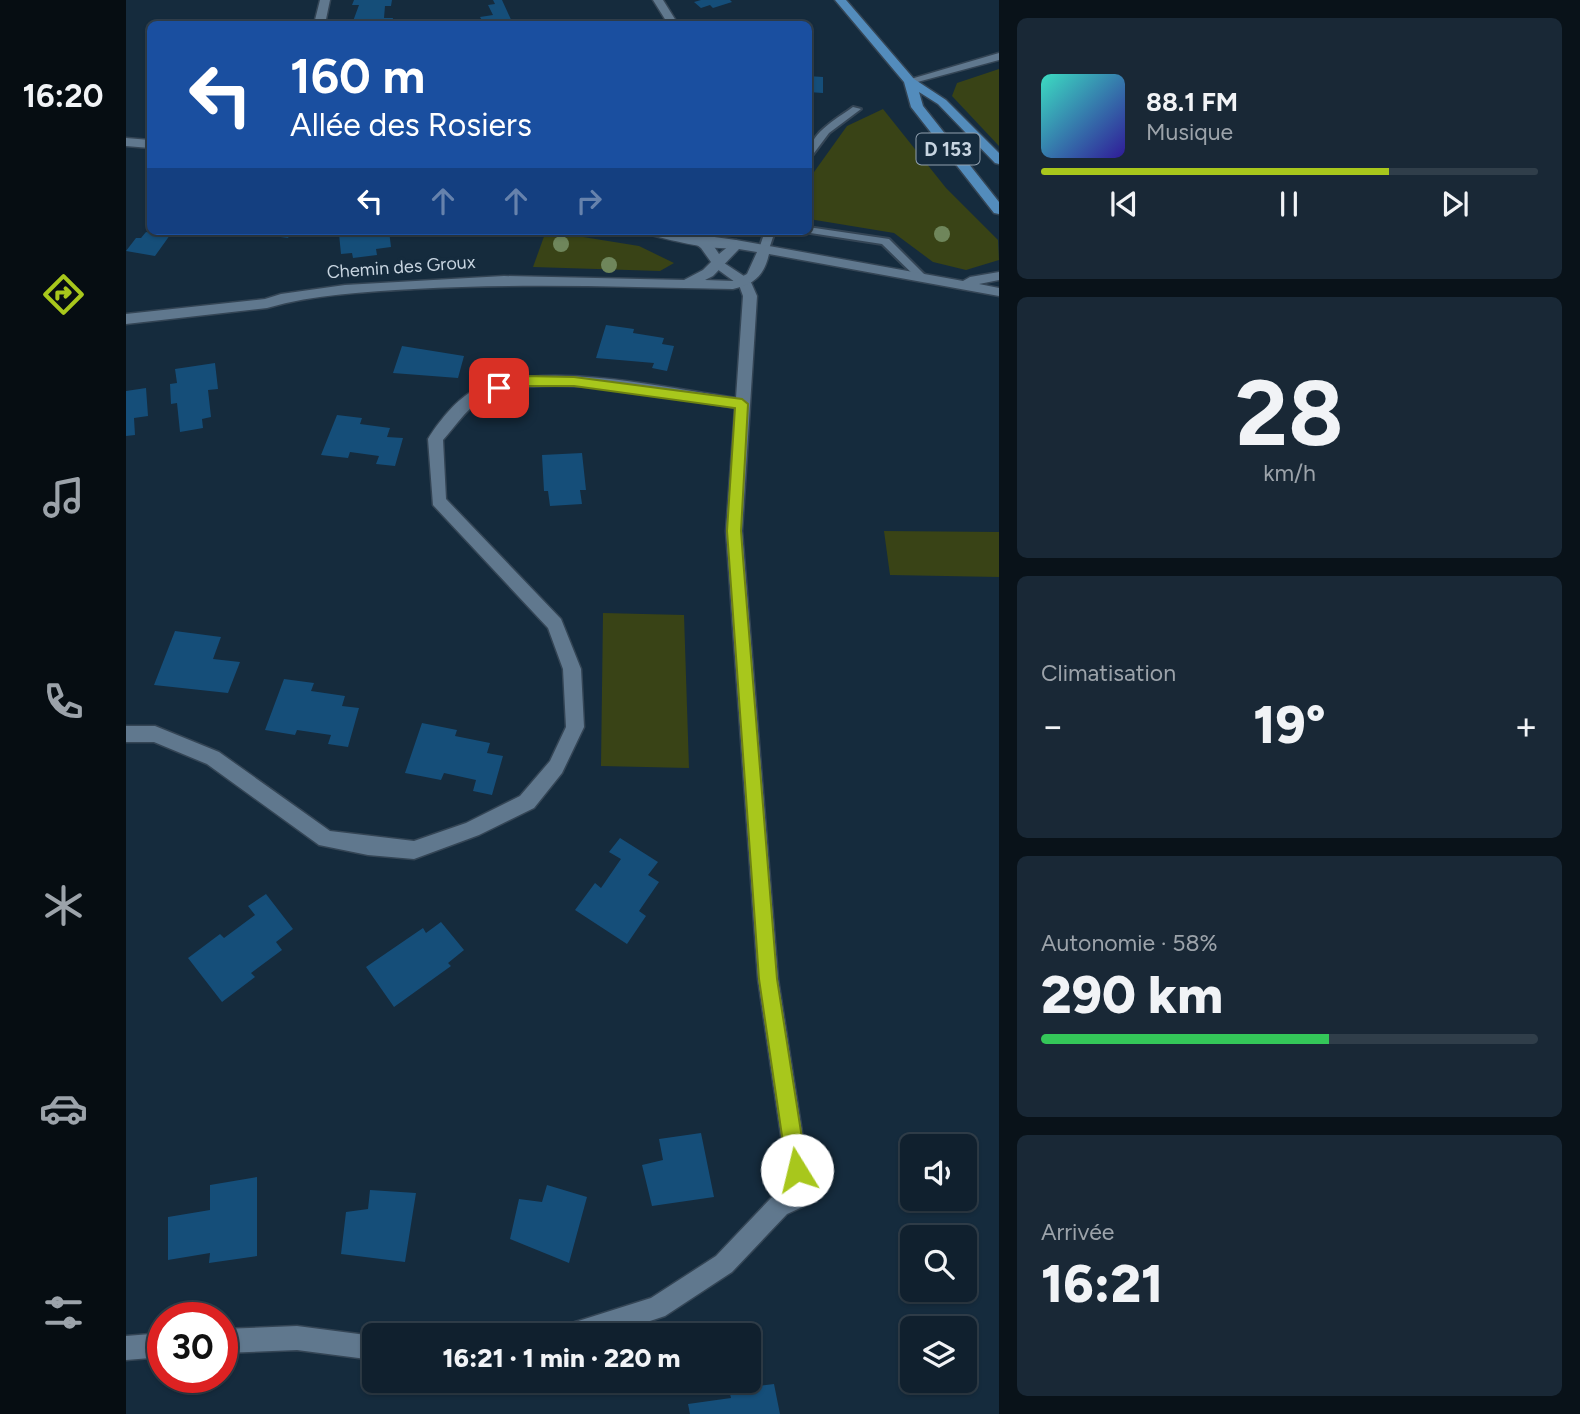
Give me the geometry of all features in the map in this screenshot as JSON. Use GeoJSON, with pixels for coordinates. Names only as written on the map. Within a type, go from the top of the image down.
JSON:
{"type":"FeatureCollection","features":[{"type":"Feature","properties":{"kind":"main road","name":"D 153"},"geometry":{"type":"LineString","coordinates":[[840,0],[910,81],[942,102],[999,160]]}},
{"type":"Feature","properties":{"kind":"main road","name":"D 153"},"geometry":{"type":"LineString","coordinates":[[910,81],[917,107],[999,210]]}},
{"type":"Feature","properties":{"kind":"street"},"geometry":{"type":"LineString","coordinates":[[320,21],[325,0]]}},
{"type":"Feature","properties":{"kind":"street"},"geometry":{"type":"LineString","coordinates":[[658,0],[671,21]]}},
{"type":"Feature","properties":{"kind":"street"},"geometry":{"type":"LineString","coordinates":[[910,81],[999,56]]}},
{"type":"Feature","properties":{"kind":"street"},"geometry":{"type":"LineString","coordinates":[[126,142],[147,144]]}},
{"type":"Feature","properties":{"kind":"street"},"geometry":{"type":"LineString","coordinates":[[671,235],[736,244],[999,292]]}},
{"type":"Feature","properties":{"kind":"street"},"geometry":{"type":"LineString","coordinates":[[610,1323],[657,1308],[724,1264],[779,1206],[802,1196],[768,979],[734,531],[750,296],[745,283],[718,263],[706,245],[699,241]]}},
{"type":"Feature","properties":{"kind":"street","name":"Chemin des Groux"},"geometry":{"type":"LineString","coordinates":[[681,285],[701,278],[736,244]]}},
{"type":"Feature","properties":{"kind":"street"},"geometry":{"type":"LineString","coordinates":[[745,283],[759,271],[764,249]]}},
{"type":"Feature","properties":{"kind":"street"},"geometry":{"type":"LineString","coordinates":[[957,283],[999,276]]}},
{"type":"Feature","properties":{"kind":"street","name":"Chemin des Groux"},"geometry":{"type":"LineString","coordinates":[[126,319],[267,303],[281,298],[345,289],[439,282],[504,280],[681,285],[745,283]]}},
{"type":"Feature","properties":{"kind":"street"},"geometry":{"type":"LineString","coordinates":[[126,734],[155,734],[214,758],[326,839],[414,850],[472,829],[527,802],[556,767],[575,727],[572,669],[555,624],[438,501],[435,439],[476,396],[522,381],[574,382],[742,404]]}},
{"type":"Feature","properties":{"kind":"street"},"geometry":{"type":"LineString","coordinates":[[238,1340],[297,1338],[362,1346]]}},
{"type":"Feature","properties":{"kind":"street"},"geometry":{"type":"LineString","coordinates":[[126,1348],[147,1346]]}},
{"type":"Feature","properties":{"kind":"lane"},"geometry":{"type":"LineString","coordinates":[[812,150],[826,131],[856,109]]}},
{"type":"Feature","properties":{"kind":"lane"},"geometry":{"type":"LineString","coordinates":[[812,231],[886,241],[923,278]]}},
{"type":"Feature","properties":{"kind":"lane"},"geometry":{"type":"LineString","coordinates":[[764,249],[768,235]]}},
{"type":"Feature","properties":{"kind":"green space"},"geometry":{"type":"Polygon","coordinates":[[[999,69],[999,146],[952,96],[957,83],[999,69]]]}},
{"type":"Feature","properties":{"kind":"green space"},"geometry":{"type":"Polygon","coordinates":[[[883,109],[946,188],[998,240],[999,260],[966,270],[933,262],[894,233],[812,219],[812,175],[847,126],[883,109]]]}},
{"type":"Feature","properties":{"kind":"green space"},"geometry":{"type":"Polygon","coordinates":[[[545,235],[571,235],[639,246],[674,263],[660,271],[533,267],[545,235]]]}},
{"type":"Feature","properties":{"kind":"green space"},"geometry":{"type":"Polygon","coordinates":[[[884,531],[999,532],[999,577],[890,575],[884,531]]]}},
{"type":"Feature","properties":{"kind":"green space"},"geometry":{"type":"Polygon","coordinates":[[[603,613],[684,615],[689,768],[601,766],[603,613]]]}},
{"type":"Feature","properties":{"kind":"building"},"geometry":{"type":"Polygon","coordinates":[[[354,0],[392,0],[391,6],[385,6],[384,18],[393,18],[392,21],[353,21],[359,5],[352,5],[354,0]]]}},
{"type":"Feature","properties":{"kind":"building"},"geometry":{"type":"Polygon","coordinates":[[[493,0],[502,0],[512,21],[482,21],[480,17],[493,15],[488,5],[495,4],[493,0]]]}},
{"type":"Feature","properties":{"kind":"building"},"geometry":{"type":"Polygon","coordinates":[[[694,2],[732,2],[713,8],[710,5],[701,8],[694,2]]]}},
{"type":"Feature","properties":{"kind":"building"},"geometry":{"type":"Polygon","coordinates":[[[249,19],[282,19],[281,21],[248,21],[249,19]]]}},
{"type":"Feature","properties":{"kind":"building"},"geometry":{"type":"Polygon","coordinates":[[[812,76],[823,77],[823,93],[812,92],[812,76]]]}},
{"type":"Feature","properties":{"kind":"building"},"geometry":{"type":"Polygon","coordinates":[[[146,232],[147,235],[170,235],[155,256],[126,251],[136,238],[141,238],[146,232]]]}},
{"type":"Feature","properties":{"kind":"building"},"geometry":{"type":"Polygon","coordinates":[[[266,235],[290,235],[288,238],[266,235]]]}},
{"type":"Feature","properties":{"kind":"building"},"geometry":{"type":"Polygon","coordinates":[[[339,235],[390,235],[391,247],[376,249],[377,255],[353,258],[352,253],[341,254],[339,235]]]}},
{"type":"Feature","properties":{"kind":"building"},"geometry":{"type":"Polygon","coordinates":[[[606,325],[634,329],[633,333],[664,338],[662,344],[674,346],[667,371],[652,368],[654,363],[596,358],[606,325]]]}},
{"type":"Feature","properties":{"kind":"building"},"geometry":{"type":"Polygon","coordinates":[[[402,346],[464,356],[458,378],[393,373],[402,346]]]}},
{"type":"Feature","properties":{"kind":"building"},"geometry":{"type":"Polygon","coordinates":[[[215,363],[218,389],[208,390],[211,417],[202,419],[203,428],[180,432],[177,403],[171,404],[170,384],[177,383],[175,369],[215,363]]]}},
{"type":"Feature","properties":{"kind":"building"},"geometry":{"type":"Polygon","coordinates":[[[146,388],[148,416],[134,418],[135,435],[126,436],[126,391],[146,388]]]}},
{"type":"Feature","properties":{"kind":"building"},"geometry":{"type":"Polygon","coordinates":[[[337,415],[362,418],[360,424],[390,428],[387,437],[403,438],[395,466],[376,464],[379,456],[350,452],[348,458],[321,455],[337,415]]]}},
{"type":"Feature","properties":{"kind":"building"},"geometry":{"type":"Polygon","coordinates":[[[582,453],[586,490],[580,490],[582,504],[550,506],[548,491],[544,491],[542,455],[582,453]]]}},
{"type":"Feature","properties":{"kind":"building"},"geometry":{"type":"Polygon","coordinates":[[[175,631],[221,637],[213,659],[240,662],[228,693],[154,685],[175,631]]]}},
{"type":"Feature","properties":{"kind":"building"},"geometry":{"type":"Polygon","coordinates":[[[284,679],[314,683],[311,691],[345,696],[342,706],[359,708],[348,747],[328,744],[331,735],[297,730],[295,735],[265,730],[284,679]]]}},
{"type":"Feature","properties":{"kind":"building"},"geometry":{"type":"Polygon","coordinates":[[[422,723],[457,730],[455,736],[490,743],[487,753],[503,756],[492,795],[473,791],[476,780],[444,773],[441,780],[405,773],[422,723]]]}},
{"type":"Feature","properties":{"kind":"building"},"geometry":{"type":"Polygon","coordinates":[[[620,838],[658,862],[648,875],[659,882],[639,911],[646,916],[627,944],[575,910],[595,883],[601,888],[621,859],[609,852],[620,838]]]}},
{"type":"Feature","properties":{"kind":"building"},"geometry":{"type":"Polygon","coordinates":[[[266,894],[293,929],[276,942],[282,950],[251,973],[255,977],[222,1002],[188,958],[220,934],[224,938],[255,915],[248,906],[266,894]]]}},
{"type":"Feature","properties":{"kind":"building"},"geometry":{"type":"Polygon","coordinates":[[[441,922],[464,950],[448,963],[451,966],[394,1007],[366,967],[423,928],[426,933],[441,922]]]}},
{"type":"Feature","properties":{"kind":"building"},"geometry":{"type":"Polygon","coordinates":[[[701,1133],[714,1197],[652,1206],[642,1165],[663,1160],[659,1139],[701,1133]]]}},
{"type":"Feature","properties":{"kind":"building"},"geometry":{"type":"Polygon","coordinates":[[[257,1177],[257,1256],[209,1263],[210,1253],[168,1260],[168,1217],[210,1210],[210,1185],[257,1177]]]}},
{"type":"Feature","properties":{"kind":"building"},"geometry":{"type":"Polygon","coordinates":[[[547,1185],[587,1197],[569,1263],[510,1239],[519,1199],[542,1202],[547,1185]]]}},
{"type":"Feature","properties":{"kind":"building"},"geometry":{"type":"Polygon","coordinates":[[[370,1190],[416,1193],[405,1262],[341,1254],[346,1212],[368,1209],[370,1190]]]}},
{"type":"Feature","properties":{"kind":"building"},"geometry":{"type":"Polygon","coordinates":[[[774,1384],[780,1414],[690,1414],[688,1404],[731,1398],[730,1393],[761,1393],[761,1386],[774,1384]]]}},
{"type":"Feature","properties":{"kind":"route"},"geometry":{"type":"LineString","coordinates":[[499,388],[522,381],[574,382],[742,404],[734,531],[768,979],[797,1170]]}}]}
